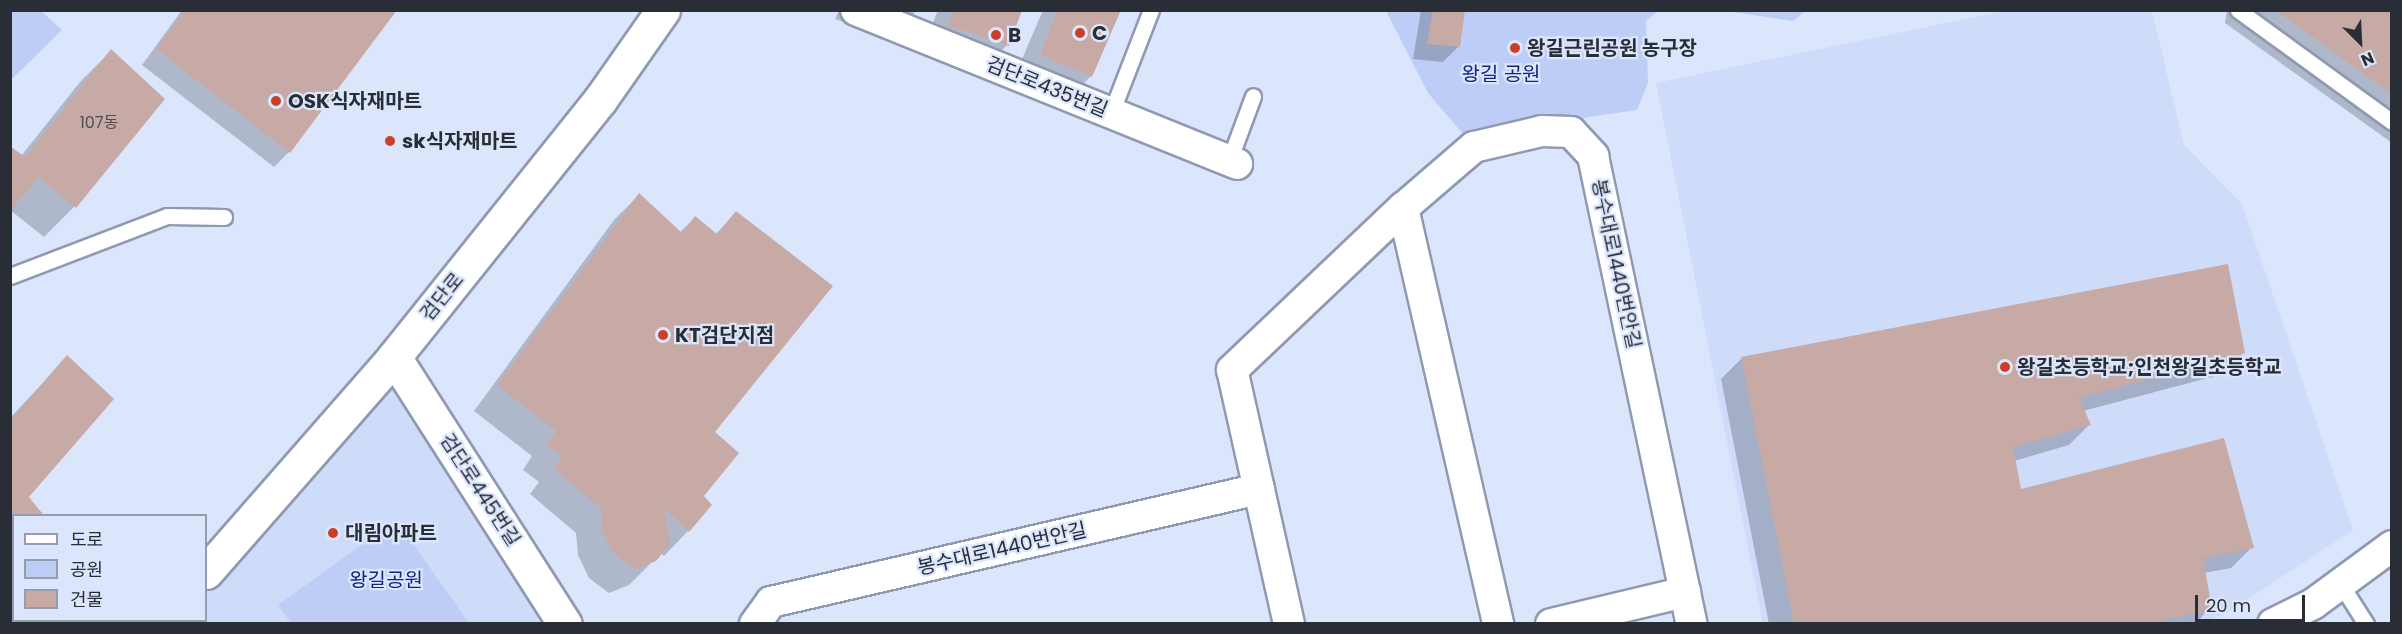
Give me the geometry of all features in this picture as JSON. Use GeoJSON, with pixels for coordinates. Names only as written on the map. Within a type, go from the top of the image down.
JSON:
{"type":"FeatureCollection","features":[{"type":"Feature","properties":{"kind":"main road","name":"검단로"},"geometry":{"type":"LineString","coordinates":[[207,571],[394,357],[600,100],[663,10]]}},
{"type":"Feature","properties":{"kind":"main road","name":"검단로445번길"},"geometry":{"type":"LineString","coordinates":[[394,357],[565,624]]}},
{"type":"Feature","properties":{"kind":"street","name":"검단로435번길"},"geometry":{"type":"LineString","coordinates":[[856,10],[1233,163]]}},
{"type":"Feature","properties":{"kind":"street","name":"봉수대로1440번안길"},"geometry":{"type":"LineString","coordinates":[[1289,624],[1232,370],[1403,208],[1474,147],[1542,131],[1571,132],[1593,156],[1692,624]]}},
{"type":"Feature","properties":{"kind":"street"},"geometry":{"type":"LineString","coordinates":[[1403,208],[1498,624]]}},
{"type":"Feature","properties":{"kind":"street","name":"봉수대로1440번안길"},"geometry":{"type":"LineString","coordinates":[[755,624],[771,602],[1259,489]]}},
{"type":"Feature","properties":{"kind":"street"},"geometry":{"type":"LineString","coordinates":[[2273,624],[2313,604],[2391,546]]}},
{"type":"Feature","properties":{"kind":"street"},"geometry":{"type":"LineString","coordinates":[[1551,624],[1685,592]]}},
{"type":"Feature","properties":{"kind":"lane"},"geometry":{"type":"LineString","coordinates":[[1111,113],[1151,10]]}},
{"type":"Feature","properties":{"kind":"lane"},"geometry":{"type":"LineString","coordinates":[[2238,10],[2391,122]]}},
{"type":"Feature","properties":{"kind":"lane"},"geometry":{"type":"LineString","coordinates":[[1233,163],[1253,96]]}},
{"type":"Feature","properties":{"kind":"lane"},"geometry":{"type":"LineString","coordinates":[[10,276],[167,216],[224,218]]}},
{"type":"Feature","properties":{"kind":"lane"},"geometry":{"type":"LineString","coordinates":[[2340,583],[2366,624]]}},
{"type":"Feature","properties":{"kind":"shaded area","name":"왕길초등학교;인천왕길초등학교"},"geometry":{"type":"Polygon","coordinates":[[[2004,11],[2152,11],[2184,145],[2242,204],[2353,530],[2230,611],[2202,623],[1763,623],[1656,83],[2004,11]]]}},
{"type":"Feature","properties":{"kind":"shaded area"},"geometry":{"type":"Polygon","coordinates":[[[394,357],[565,624],[163,624],[165,622],[207,622],[207,573],[394,357]]]}},
{"type":"Feature","properties":{"kind":"green space"},"geometry":{"type":"Polygon","coordinates":[[[11,10],[41,11],[62,30],[11,80],[11,10]]]}},
{"type":"Feature","properties":{"kind":"green space","name":"왕길 공원"},"geometry":{"type":"Polygon","coordinates":[[[1386,11],[1658,11],[1646,21],[1648,83],[1637,110],[1589,117],[1474,147],[1428,93],[1386,11]]]}},
{"type":"Feature","properties":{"kind":"green space"},"geometry":{"type":"Polygon","coordinates":[[[1726,11],[1805,11],[1793,21],[1726,11]]]}},
{"type":"Feature","properties":{"kind":"green space","name":"왕길공원"},"geometry":{"type":"Polygon","coordinates":[[[396,520],[469,623],[291,623],[278,605],[396,520]]]}},
{"type":"Feature","properties":{"kind":"building","name":"OSK식자재마트"},"geometry":{"type":"Polygon","coordinates":[[[184,10],[397,10],[290,153],[156,49],[184,10]]]}},
{"type":"Feature","properties":{"kind":"building","name":"B"},"geometry":{"type":"Polygon","coordinates":[[[954,10],[1022,10],[1009,46],[948,25],[954,10]]]}},
{"type":"Feature","properties":{"kind":"building","name":"C"},"geometry":{"type":"Polygon","coordinates":[[[1058,10],[1121,10],[1092,77],[1040,55],[1058,10]]]}},
{"type":"Feature","properties":{"kind":"building"},"geometry":{"type":"Polygon","coordinates":[[[1433,10],[1465,10],[1460,47],[1427,44],[1433,10]]]}},
{"type":"Feature","properties":{"kind":"building"},"geometry":{"type":"Polygon","coordinates":[[[2275,10],[2392,10],[2392,94],[2275,10]]]}},
{"type":"Feature","properties":{"kind":"building"},"geometry":{"type":"Polygon","coordinates":[[[111,49],[165,99],[76,208],[39,177],[10,211],[10,146],[25,157],[111,49]]]}},
{"type":"Feature","properties":{"kind":"building","name":"KT검단지점"},"geometry":{"type":"Polygon","coordinates":[[[639,193],[682,233],[695,216],[717,234],[736,211],[833,286],[715,432],[739,453],[704,496],[712,505],[689,532],[664,508],[670,544],[656,561],[634,569],[614,554],[602,530],[601,508],[554,469],[562,457],[546,445],[556,431],[497,385],[639,193]]]}},
{"type":"Feature","properties":{"kind":"building"},"geometry":{"type":"Polygon","coordinates":[[[2228,264],[2245,353],[2079,398],[2091,425],[2013,447],[2021,489],[2224,438],[2254,548],[2203,558],[2212,609],[2148,624],[1794,624],[1741,357],[2228,264]]]}},
{"type":"Feature","properties":{"kind":"building"},"geometry":{"type":"Polygon","coordinates":[[[67,355],[114,399],[29,497],[42,514],[12,514],[12,552],[10,554],[10,421],[67,355]]]}},
{"type":"Feature","properties":{"kind":"place","name":"C"},"geometry":{"type":"Point","coordinates":[1080,33]}},
{"type":"Feature","properties":{"kind":"place","name":"B"},"geometry":{"type":"Point","coordinates":[996,35]}},
{"type":"Feature","properties":{"kind":"place","name":"왕길근린공원 농구장"},"geometry":{"type":"Point","coordinates":[1515,48]}},
{"type":"Feature","properties":{"kind":"place","name":"OSK식자재마트"},"geometry":{"type":"Point","coordinates":[276,101]}},
{"type":"Feature","properties":{"kind":"place","name":"sk식자재마트"},"geometry":{"type":"Point","coordinates":[390,141]}},
{"type":"Feature","properties":{"kind":"place","name":"KT검단지점"},"geometry":{"type":"Point","coordinates":[663,335]}},
{"type":"Feature","properties":{"kind":"place","name":"왕길초등학교;인천왕길초등학교"},"geometry":{"type":"Point","coordinates":[2005,367]}},
{"type":"Feature","properties":{"kind":"place","name":"대림아파트"},"geometry":{"type":"Point","coordinates":[333,533]}}]}
